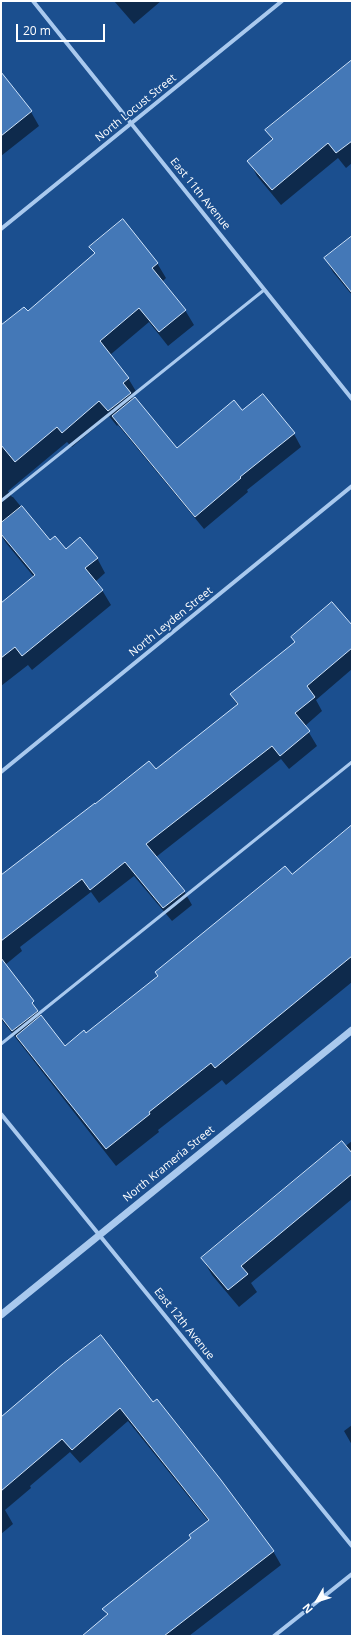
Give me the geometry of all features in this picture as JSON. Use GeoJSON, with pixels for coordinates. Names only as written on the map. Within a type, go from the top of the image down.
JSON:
{"type":"FeatureCollection","features":[{"type":"Feature","properties":{"kind":"street","name":"East 11th Avenue"},"geometry":{"type":"LineString","coordinates":[[33,1],[352,399]]}},
{"type":"Feature","properties":{"kind":"street","name":"North Locust Street"},"geometry":{"type":"LineString","coordinates":[[1,229],[282,1]]}},
{"type":"Feature","properties":{"kind":"street","name":"North Leyden Street"},"geometry":{"type":"LineString","coordinates":[[1,772],[352,486]]}},
{"type":"Feature","properties":{"kind":"street","name":"North Krameria Street"},"geometry":{"type":"LineString","coordinates":[[1,1315],[352,1030]]}},
{"type":"Feature","properties":{"kind":"street","name":"East 12th Avenue"},"geometry":{"type":"LineString","coordinates":[[1,1114],[352,1546]]}},
{"type":"Feature","properties":{"kind":"street"},"geometry":{"type":"LineString","coordinates":[[274,1636],[352,1574]]}},
{"type":"Feature","properties":{"kind":"lane"},"geometry":{"type":"LineString","coordinates":[[1,501],[264,290]]}},
{"type":"Feature","properties":{"kind":"lane"},"geometry":{"type":"LineString","coordinates":[[1,1044],[352,762]]}},
{"type":"Feature","properties":{"kind":"building"},"geometry":{"type":"Polygon","coordinates":[[[352,60],[352,141],[336,153],[328,143],[272,190],[247,161],[273,139],[265,130],[352,60]]]}},
{"type":"Feature","properties":{"kind":"building"},"geometry":{"type":"Polygon","coordinates":[[[1,72],[32,111],[1,136],[1,72]]]}},
{"type":"Feature","properties":{"kind":"building"},"geometry":{"type":"Polygon","coordinates":[[[123,219],[158,263],[152,268],[186,310],[159,332],[139,308],[100,341],[129,378],[123,383],[131,393],[108,411],[99,401],[62,433],[57,427],[15,462],[1,445],[1,325],[24,307],[28,311],[95,253],[89,247],[123,219]]]}},
{"type":"Feature","properties":{"kind":"building"},"geometry":{"type":"Polygon","coordinates":[[[352,236],[352,293],[324,258],[352,236]]]}},
{"type":"Feature","properties":{"kind":"building"},"geometry":{"type":"Polygon","coordinates":[[[263,394],[295,433],[240,477],[241,478],[195,517],[112,416],[135,397],[177,448],[234,400],[242,410],[263,394]]]}},
{"type":"Feature","properties":{"kind":"building"},"geometry":{"type":"Polygon","coordinates":[[[22,506],[50,540],[55,536],[66,549],[80,537],[98,558],[85,568],[103,590],[22,656],[15,647],[1,658],[1,603],[35,575],[1,534],[1,523],[22,506]]]}},
{"type":"Feature","properties":{"kind":"building"},"geometry":{"type":"Polygon","coordinates":[[[332,602],[352,625],[352,648],[307,686],[315,697],[295,713],[310,731],[280,756],[272,746],[146,844],[185,891],[163,908],[125,862],[90,890],[82,879],[1,941],[1,875],[149,761],[156,769],[238,704],[230,694],[295,642],[291,637],[332,602]]]}},
{"type":"Feature","properties":{"kind":"building"},"geometry":{"type":"Polygon","coordinates":[[[352,825],[352,956],[215,1068],[211,1063],[149,1112],[150,1114],[106,1149],[16,1036],[41,1015],[65,1046],[84,1030],[86,1033],[158,976],[155,972],[285,866],[292,874],[352,825]]]}},
{"type":"Feature","properties":{"kind":"building"},"geometry":{"type":"Polygon","coordinates":[[[1,958],[34,1001],[32,1003],[38,1011],[12,1031],[1,1017],[1,958]]]}},
{"type":"Feature","properties":{"kind":"building"},"geometry":{"type":"Polygon","coordinates":[[[342,1141],[352,1153],[352,1174],[241,1266],[248,1274],[228,1290],[201,1258],[342,1141]]]}},
{"type":"Feature","properties":{"kind":"building"},"geometry":{"type":"Polygon","coordinates":[[[101,1335],[153,1402],[157,1399],[221,1480],[274,1551],[164,1636],[82,1636],[108,1614],[102,1609],[191,1538],[189,1535],[209,1520],[120,1408],[72,1450],[62,1439],[1,1491],[1,1417],[63,1364],[101,1335]]]}}]}
